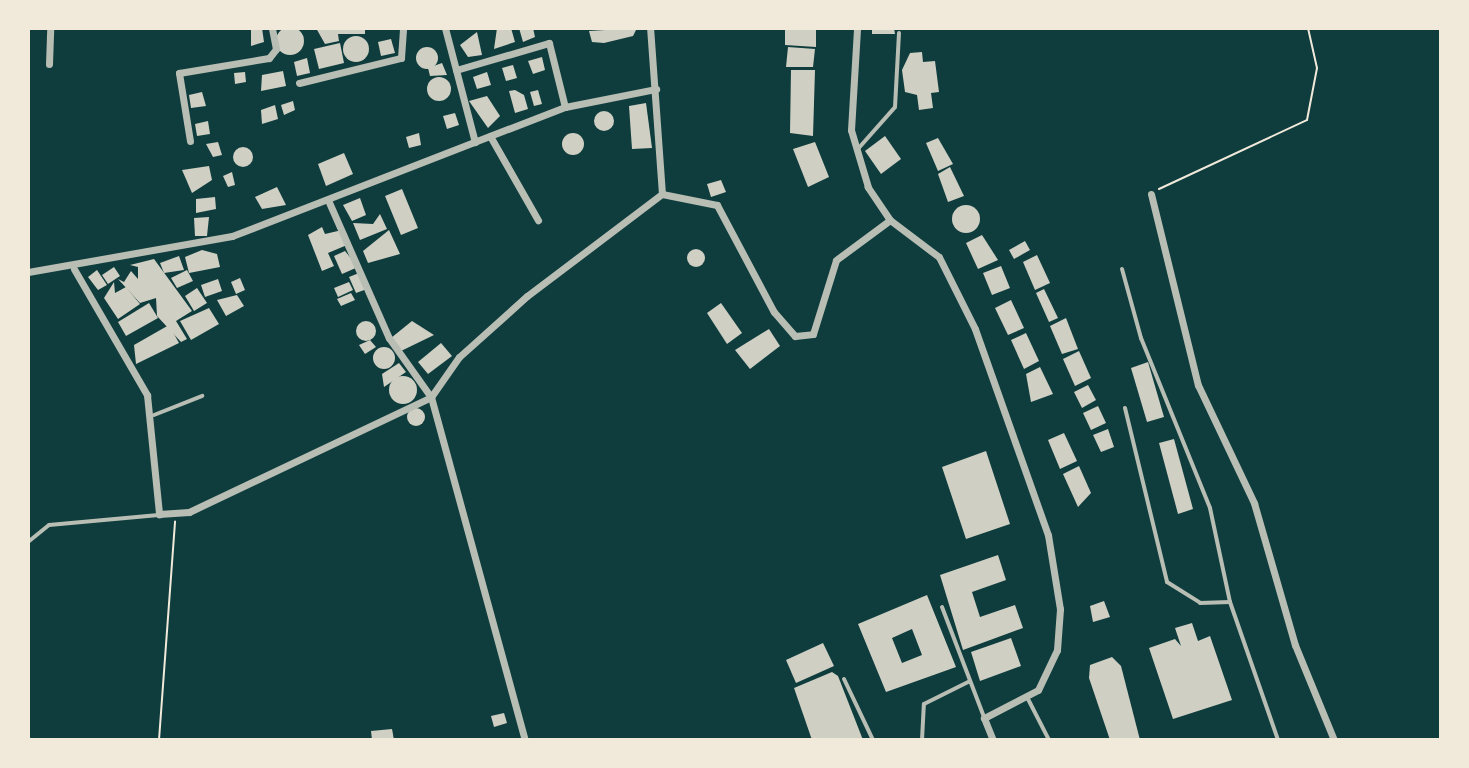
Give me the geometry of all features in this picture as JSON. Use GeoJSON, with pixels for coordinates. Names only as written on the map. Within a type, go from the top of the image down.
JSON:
{"type":"FeatureCollection","features":[{"type":"Feature","properties":{"kind":"street"},"geometry":{"type":"LineString","coordinates":[[49,64],[50,28]]}},
{"type":"Feature","properties":{"kind":"street"},"geometry":{"type":"LineString","coordinates":[[190,141],[179,73],[269,58],[276,49],[272,28]]}},
{"type":"Feature","properties":{"kind":"street"},"geometry":{"type":"LineString","coordinates":[[299,83],[401,58],[403,28]]}},
{"type":"Feature","properties":{"kind":"street"},"geometry":{"type":"LineString","coordinates":[[445,28],[475,142]]}},
{"type":"Feature","properties":{"kind":"street"},"geometry":{"type":"LineString","coordinates":[[650,28],[662,194]]}},
{"type":"Feature","properties":{"kind":"street"},"geometry":{"type":"LineString","coordinates":[[857,28],[849,112],[868,187],[890,220],[939,257],[975,329],[1048,535],[1060,609],[1057,650],[1048,678],[1028,699],[984,718],[993,740]]}},
{"type":"Feature","properties":{"kind":"street"},"geometry":{"type":"LineString","coordinates":[[456,70],[549,43],[565,107]]}},
{"type":"Feature","properties":{"kind":"street"},"geometry":{"type":"LineString","coordinates":[[28,272],[74,269],[232,236],[565,107],[656,89]]}},
{"type":"Feature","properties":{"kind":"street"},"geometry":{"type":"LineString","coordinates":[[490,136],[538,220]]}},
{"type":"Feature","properties":{"kind":"street"},"geometry":{"type":"LineString","coordinates":[[74,269],[129,354],[154,415],[159,514],[175,517],[431,397],[459,357],[527,296],[662,194],[717,205],[774,312],[801,338],[819,324],[836,260],[890,220]]}},
{"type":"Feature","properties":{"kind":"street"},"geometry":{"type":"LineString","coordinates":[[1151,194],[1198,385],[1254,503],[1295,645],[1334,740]]}},
{"type":"Feature","properties":{"kind":"street"},"geometry":{"type":"LineString","coordinates":[[328,200],[389,338],[431,397],[525,740]]}},
{"type":"Feature","properties":{"kind":"lane"},"geometry":{"type":"LineString","coordinates":[[857,150],[895,107],[899,33]]}},
{"type":"Feature","properties":{"kind":"lane"},"geometry":{"type":"LineString","coordinates":[[1122,269],[1145,350],[1210,508],[1230,602],[1278,740]]}},
{"type":"Feature","properties":{"kind":"lane"},"geometry":{"type":"LineString","coordinates":[[154,415],[202,396]]}},
{"type":"Feature","properties":{"kind":"lane"},"geometry":{"type":"LineString","coordinates":[[1125,408],[1167,582],[1200,603],[1230,602]]}},
{"type":"Feature","properties":{"kind":"lane"},"geometry":{"type":"LineString","coordinates":[[28,542],[49,525],[159,514]]}},
{"type":"Feature","properties":{"kind":"lane"},"geometry":{"type":"LineString","coordinates":[[942,607],[984,718]]}},
{"type":"Feature","properties":{"kind":"lane"},"geometry":{"type":"LineString","coordinates":[[844,679],[873,740]]}},
{"type":"Feature","properties":{"kind":"lane"},"geometry":{"type":"LineString","coordinates":[[922,740],[919,715],[929,699],[970,681]]}},
{"type":"Feature","properties":{"kind":"lane"},"geometry":{"type":"LineString","coordinates":[[1028,699],[1049,740]]}},
{"type":"Feature","properties":{"kind":"path"},"geometry":{"type":"LineString","coordinates":[[1151,194],[1307,120],[1317,68],[1308,28]]}},
{"type":"Feature","properties":{"kind":"path"},"geometry":{"type":"LineString","coordinates":[[159,740],[175,517]]}},
{"type":"Feature","properties":{"kind":"path"},"geometry":{"type":"LineString","coordinates":[[28,735],[30,740]]}},
{"type":"Feature","properties":{"kind":"building"},"geometry":{"type":"Polygon","coordinates":[[[290,27],[300,31],[304,41],[300,51],[290,55],[280,51],[276,41],[280,31],[290,27]]]}},
{"type":"Feature","properties":{"kind":"building"},"geometry":{"type":"Polygon","coordinates":[[[251,28],[262,28],[264,42],[251,46],[251,28]]]}},
{"type":"Feature","properties":{"kind":"building"},"geometry":{"type":"Polygon","coordinates":[[[316,28],[365,28],[365,34],[338,34],[339,41],[325,44],[316,28]]]}},
{"type":"Feature","properties":{"kind":"building"},"geometry":{"type":"Polygon","coordinates":[[[497,28],[511,28],[515,42],[494,49],[497,28]]]}},
{"type":"Feature","properties":{"kind":"building"},"geometry":{"type":"Polygon","coordinates":[[[519,28],[533,28],[535,37],[523,42],[519,28]]]}},
{"type":"Feature","properties":{"kind":"building"},"geometry":{"type":"Polygon","coordinates":[[[637,28],[633,36],[604,43],[592,42],[589,31],[637,28]]]}},
{"type":"Feature","properties":{"kind":"building"},"geometry":{"type":"Polygon","coordinates":[[[785,28],[816,28],[816,47],[785,45],[785,28]]]}},
{"type":"Feature","properties":{"kind":"building"},"geometry":{"type":"Polygon","coordinates":[[[872,28],[894,28],[895,34],[872,34],[872,28]]]}},
{"type":"Feature","properties":{"kind":"building"},"geometry":{"type":"Polygon","coordinates":[[[477,32],[482,55],[468,57],[460,45],[477,32]]]}},
{"type":"Feature","properties":{"kind":"building"},"geometry":{"type":"Polygon","coordinates":[[[356,36],[365,40],[369,49],[365,58],[356,62],[347,58],[343,49],[347,40],[356,36]]]}},
{"type":"Feature","properties":{"kind":"building"},"geometry":{"type":"Polygon","coordinates":[[[391,39],[395,53],[381,56],[378,42],[391,39]]]}},
{"type":"Feature","properties":{"kind":"building"},"geometry":{"type":"Polygon","coordinates":[[[340,43],[344,63],[319,69],[314,49],[340,43]]]}},
{"type":"Feature","properties":{"kind":"building"},"geometry":{"type":"Polygon","coordinates":[[[427,47],[438,58],[427,69],[416,58],[427,47]]]}},
{"type":"Feature","properties":{"kind":"building"},"geometry":{"type":"Polygon","coordinates":[[[788,47],[815,49],[813,67],[786,67],[788,47]]]}},
{"type":"Feature","properties":{"kind":"building"},"geometry":{"type":"Polygon","coordinates":[[[922,52],[923,62],[935,61],[939,92],[931,93],[933,108],[919,110],[917,95],[905,92],[902,70],[910,53],[922,52]]]}},
{"type":"Feature","properties":{"kind":"building"},"geometry":{"type":"Polygon","coordinates":[[[542,57],[545,70],[533,74],[528,61],[542,57]]]}},
{"type":"Feature","properties":{"kind":"building"},"geometry":{"type":"Polygon","coordinates":[[[307,58],[310,73],[297,76],[294,62],[307,58]]]}},
{"type":"Feature","properties":{"kind":"building"},"geometry":{"type":"Polygon","coordinates":[[[442,63],[447,75],[430,76],[428,68],[442,63]]]}},
{"type":"Feature","properties":{"kind":"building"},"geometry":{"type":"Polygon","coordinates":[[[513,65],[517,78],[506,81],[502,68],[513,65]]]}},
{"type":"Feature","properties":{"kind":"building"},"geometry":{"type":"Polygon","coordinates":[[[791,70],[815,70],[813,136],[790,133],[791,70]]]}},
{"type":"Feature","properties":{"kind":"building"},"geometry":{"type":"Polygon","coordinates":[[[283,71],[286,86],[261,91],[262,75],[283,71]]]}},
{"type":"Feature","properties":{"kind":"building"},"geometry":{"type":"Polygon","coordinates":[[[245,72],[246,82],[235,84],[234,73],[245,72]]]}},
{"type":"Feature","properties":{"kind":"building"},"geometry":{"type":"Polygon","coordinates":[[[487,72],[491,85],[477,89],[473,77],[487,72]]]}},
{"type":"Feature","properties":{"kind":"building"},"geometry":{"type":"Polygon","coordinates":[[[439,77],[448,80],[451,89],[448,98],[439,101],[430,98],[427,89],[430,80],[439,77]]]}},
{"type":"Feature","properties":{"kind":"building"},"geometry":{"type":"Polygon","coordinates":[[[515,90],[524,95],[528,109],[515,113],[509,91],[515,90]]]}},
{"type":"Feature","properties":{"kind":"building"},"geometry":{"type":"Polygon","coordinates":[[[538,90],[542,104],[534,106],[530,92],[538,90]]]}},
{"type":"Feature","properties":{"kind":"building"},"geometry":{"type":"Polygon","coordinates":[[[202,92],[206,106],[191,108],[189,95],[202,92]]]}},
{"type":"Feature","properties":{"kind":"building"},"geometry":{"type":"Polygon","coordinates":[[[487,96],[500,116],[488,128],[469,101],[487,96]]]}},
{"type":"Feature","properties":{"kind":"building"},"geometry":{"type":"Polygon","coordinates":[[[293,101],[295,110],[284,115],[281,105],[293,101]]]}},
{"type":"Feature","properties":{"kind":"building"},"geometry":{"type":"Polygon","coordinates":[[[646,103],[652,148],[632,149],[629,106],[646,103]]]}},
{"type":"Feature","properties":{"kind":"building"},"geometry":{"type":"Polygon","coordinates":[[[275,105],[278,119],[262,124],[261,110],[275,105]]]}},
{"type":"Feature","properties":{"kind":"building"},"geometry":{"type":"Polygon","coordinates":[[[604,111],[611,114],[614,121],[611,128],[604,131],[597,128],[594,121],[597,114],[604,111]]]}},
{"type":"Feature","properties":{"kind":"building"},"geometry":{"type":"Polygon","coordinates":[[[455,113],[459,125],[447,129],[443,116],[455,113]]]}},
{"type":"Feature","properties":{"kind":"building"},"geometry":{"type":"Polygon","coordinates":[[[208,121],[210,134],[197,136],[195,124],[208,121]]]}},
{"type":"Feature","properties":{"kind":"building"},"geometry":{"type":"Polygon","coordinates":[[[419,133],[421,145],[409,148],[406,137],[419,133]]]}},
{"type":"Feature","properties":{"kind":"building"},"geometry":{"type":"Polygon","coordinates":[[[573,133],[581,136],[584,144],[581,152],[573,155],[565,152],[562,144],[565,136],[573,133]]]}},
{"type":"Feature","properties":{"kind":"building"},"geometry":{"type":"Polygon","coordinates":[[[885,136],[901,159],[881,174],[865,151],[885,136]]]}},
{"type":"Feature","properties":{"kind":"building"},"geometry":{"type":"Polygon","coordinates":[[[938,138],[953,164],[938,171],[926,143],[938,138]]]}},
{"type":"Feature","properties":{"kind":"building"},"geometry":{"type":"Polygon","coordinates":[[[218,142],[222,155],[213,157],[206,144],[218,142]]]}},
{"type":"Feature","properties":{"kind":"building"},"geometry":{"type":"Polygon","coordinates":[[[815,142],[829,177],[808,187],[793,149],[815,142]]]}},
{"type":"Feature","properties":{"kind":"building"},"geometry":{"type":"Polygon","coordinates":[[[243,147],[250,150],[253,157],[250,164],[243,167],[236,164],[233,157],[236,150],[243,147]]]}},
{"type":"Feature","properties":{"kind":"building"},"geometry":{"type":"Polygon","coordinates":[[[344,153],[353,174],[326,186],[318,164],[344,153]]]}},
{"type":"Feature","properties":{"kind":"building"},"geometry":{"type":"Polygon","coordinates":[[[209,166],[212,180],[192,193],[182,170],[209,166]]]}},
{"type":"Feature","properties":{"kind":"building"},"geometry":{"type":"Polygon","coordinates":[[[950,167],[964,196],[948,202],[938,174],[950,167]]]}},
{"type":"Feature","properties":{"kind":"building"},"geometry":{"type":"Polygon","coordinates":[[[232,172],[235,185],[228,187],[223,176],[232,172]]]}},
{"type":"Feature","properties":{"kind":"building"},"geometry":{"type":"Polygon","coordinates":[[[721,180],[726,192],[711,197],[707,184],[721,180]]]}},
{"type":"Feature","properties":{"kind":"building"},"geometry":{"type":"Polygon","coordinates":[[[277,187],[286,205],[262,209],[255,197],[277,187]]]}},
{"type":"Feature","properties":{"kind":"building"},"geometry":{"type":"Polygon","coordinates":[[[402,189],[418,228],[401,235],[385,196],[402,189]]]}},
{"type":"Feature","properties":{"kind":"building"},"geometry":{"type":"Polygon","coordinates":[[[215,197],[216,209],[196,213],[196,199],[215,197]]]}},
{"type":"Feature","properties":{"kind":"building"},"geometry":{"type":"Polygon","coordinates":[[[360,198],[366,215],[352,221],[343,205],[360,198]]]}},
{"type":"Feature","properties":{"kind":"building"},"geometry":{"type":"Polygon","coordinates":[[[966,205],[976,209],[980,219],[976,229],[966,233],[956,229],[952,219],[956,209],[966,205]]]}},
{"type":"Feature","properties":{"kind":"building"},"geometry":{"type":"Polygon","coordinates":[[[380,214],[387,229],[360,240],[353,223],[373,224],[380,214]]]}},
{"type":"Feature","properties":{"kind":"building"},"geometry":{"type":"Polygon","coordinates":[[[209,217],[207,236],[195,236],[194,218],[209,217]]]}},
{"type":"Feature","properties":{"kind":"building"},"geometry":{"type":"Polygon","coordinates":[[[322,227],[325,234],[342,230],[347,245],[328,253],[334,266],[322,271],[308,235],[322,227]]]}},
{"type":"Feature","properties":{"kind":"building"},"geometry":{"type":"Polygon","coordinates":[[[389,230],[400,254],[368,263],[363,251],[389,230]]]}},
{"type":"Feature","properties":{"kind":"building"},"geometry":{"type":"Polygon","coordinates":[[[982,235],[998,260],[978,269],[966,243],[982,235]]]}},
{"type":"Feature","properties":{"kind":"building"},"geometry":{"type":"Polygon","coordinates":[[[1025,241],[1030,250],[1014,259],[1009,250],[1025,241]]]}},
{"type":"Feature","properties":{"kind":"building"},"geometry":{"type":"Polygon","coordinates":[[[696,249],[705,258],[696,267],[687,258],[696,249]]]}},
{"type":"Feature","properties":{"kind":"building"},"geometry":{"type":"Polygon","coordinates":[[[202,250],[217,254],[220,267],[189,273],[185,257],[202,250]]]}},
{"type":"Feature","properties":{"kind":"building"},"geometry":{"type":"Polygon","coordinates":[[[345,251],[358,267],[342,274],[334,256],[345,251]]]}},
{"type":"Feature","properties":{"kind":"building"},"geometry":{"type":"Polygon","coordinates":[[[1037,255],[1050,283],[1035,290],[1023,262],[1037,255]]]}},
{"type":"Feature","properties":{"kind":"building"},"geometry":{"type":"Polygon","coordinates":[[[179,256],[184,270],[164,273],[160,263],[179,256]]]}},
{"type":"Feature","properties":{"kind":"building"},"geometry":{"type":"Polygon","coordinates":[[[154,259],[192,311],[176,321],[187,339],[181,342],[157,316],[156,298],[140,303],[118,279],[124,282],[131,271],[138,279],[138,267],[130,265],[154,259]]]}},
{"type":"Feature","properties":{"kind":"building"},"geometry":{"type":"Polygon","coordinates":[[[1001,266],[1010,288],[992,295],[983,273],[1001,266]]]}},
{"type":"Feature","properties":{"kind":"building"},"geometry":{"type":"Polygon","coordinates":[[[114,267],[120,276],[108,284],[102,275],[114,267]]]}},
{"type":"Feature","properties":{"kind":"building"},"geometry":{"type":"Polygon","coordinates":[[[97,270],[107,285],[98,290],[88,277],[97,270]]]}},
{"type":"Feature","properties":{"kind":"building"},"geometry":{"type":"Polygon","coordinates":[[[187,270],[193,281],[177,288],[171,278],[187,270]]]}},
{"type":"Feature","properties":{"kind":"building"},"geometry":{"type":"Polygon","coordinates":[[[359,273],[367,289],[356,293],[349,277],[359,273]]]}},
{"type":"Feature","properties":{"kind":"building"},"geometry":{"type":"Polygon","coordinates":[[[240,278],[245,290],[236,294],[231,282],[240,278]]]}},
{"type":"Feature","properties":{"kind":"building"},"geometry":{"type":"Polygon","coordinates":[[[218,279],[222,291],[205,297],[201,285],[218,279]]]}},
{"type":"Feature","properties":{"kind":"building"},"geometry":{"type":"Polygon","coordinates":[[[114,282],[115,293],[126,287],[140,304],[118,319],[104,298],[114,282]]]}},
{"type":"Feature","properties":{"kind":"building"},"geometry":{"type":"Polygon","coordinates":[[[349,282],[353,290],[338,297],[334,288],[349,282]]]}},
{"type":"Feature","properties":{"kind":"building"},"geometry":{"type":"Polygon","coordinates":[[[197,288],[207,303],[194,311],[185,296],[197,288]]]}},
{"type":"Feature","properties":{"kind":"building"},"geometry":{"type":"Polygon","coordinates":[[[1044,289],[1058,318],[1049,322],[1036,293],[1044,289]]]}},
{"type":"Feature","properties":{"kind":"building"},"geometry":{"type":"Polygon","coordinates":[[[351,293],[355,300],[341,306],[337,299],[351,293]]]}},
{"type":"Feature","properties":{"kind":"building"},"geometry":{"type":"Polygon","coordinates":[[[237,295],[244,306],[226,316],[217,300],[237,295]]]}},
{"type":"Feature","properties":{"kind":"building"},"geometry":{"type":"Polygon","coordinates":[[[1011,300],[1024,328],[1008,335],[995,308],[1011,300]]]}},
{"type":"Feature","properties":{"kind":"building"},"geometry":{"type":"Polygon","coordinates":[[[149,303],[158,318],[126,336],[118,322],[149,303]]]}},
{"type":"Feature","properties":{"kind":"building"},"geometry":{"type":"Polygon","coordinates":[[[721,303],[742,333],[727,344],[707,313],[721,303]]]}},
{"type":"Feature","properties":{"kind":"building"},"geometry":{"type":"Polygon","coordinates":[[[209,308],[219,324],[191,340],[180,321],[209,308]]]}},
{"type":"Feature","properties":{"kind":"building"},"geometry":{"type":"Polygon","coordinates":[[[1066,318],[1078,349],[1062,354],[1050,326],[1066,318]]]}},
{"type":"Feature","properties":{"kind":"building"},"geometry":{"type":"Polygon","coordinates":[[[362,321],[370,321],[376,331],[370,341],[362,341],[356,335],[356,327],[362,321]]]}},
{"type":"Feature","properties":{"kind":"building"},"geometry":{"type":"Polygon","coordinates":[[[412,321],[434,335],[401,351],[391,338],[412,321]]]}},
{"type":"Feature","properties":{"kind":"building"},"geometry":{"type":"Polygon","coordinates":[[[169,325],[179,343],[136,364],[134,345],[169,325]]]}},
{"type":"Feature","properties":{"kind":"building"},"geometry":{"type":"Polygon","coordinates":[[[769,329],[780,346],[750,369],[735,350],[769,329]]]}},
{"type":"Feature","properties":{"kind":"building"},"geometry":{"type":"Polygon","coordinates":[[[1026,333],[1039,361],[1024,369],[1011,340],[1026,333]]]}},
{"type":"Feature","properties":{"kind":"building"},"geometry":{"type":"Polygon","coordinates":[[[370,340],[376,347],[365,354],[359,345],[370,340]]]}},
{"type":"Feature","properties":{"kind":"building"},"geometry":{"type":"Polygon","coordinates":[[[441,343],[452,356],[428,374],[418,362],[441,343]]]}},
{"type":"Feature","properties":{"kind":"building"},"geometry":{"type":"Polygon","coordinates":[[[384,347],[392,350],[395,358],[392,366],[384,369],[376,366],[373,358],[376,350],[384,347]]]}},
{"type":"Feature","properties":{"kind":"building"},"geometry":{"type":"Polygon","coordinates":[[[1079,351],[1091,378],[1075,386],[1063,359],[1079,351]]]}},
{"type":"Feature","properties":{"kind":"building"},"geometry":{"type":"Polygon","coordinates":[[[1148,362],[1164,417],[1147,422],[1131,368],[1148,362]]]}},
{"type":"Feature","properties":{"kind":"building"},"geometry":{"type":"Polygon","coordinates":[[[399,363],[406,372],[384,387],[382,374],[399,363]]]}},
{"type":"Feature","properties":{"kind":"building"},"geometry":{"type":"Polygon","coordinates":[[[1040,367],[1053,394],[1031,402],[1026,374],[1040,367]]]}},
{"type":"Feature","properties":{"kind":"building"},"geometry":{"type":"Polygon","coordinates":[[[403,376],[413,380],[417,390],[413,400],[403,404],[393,400],[389,390],[393,380],[403,376]]]}},
{"type":"Feature","properties":{"kind":"building"},"geometry":{"type":"Polygon","coordinates":[[[1088,385],[1096,400],[1082,408],[1074,392],[1088,385]]]}},
{"type":"Feature","properties":{"kind":"building"},"geometry":{"type":"Polygon","coordinates":[[[1098,406],[1106,423],[1091,430],[1083,413],[1098,406]]]}},
{"type":"Feature","properties":{"kind":"building"},"geometry":{"type":"Polygon","coordinates":[[[416,408],[425,417],[416,426],[407,417],[416,408]]]}},
{"type":"Feature","properties":{"kind":"building"},"geometry":{"type":"Polygon","coordinates":[[[1108,429],[1114,447],[1101,452],[1093,435],[1108,429]]]}},
{"type":"Feature","properties":{"kind":"building"},"geometry":{"type":"Polygon","coordinates":[[[1064,433],[1077,461],[1060,469],[1048,440],[1064,433]]]}},
{"type":"Feature","properties":{"kind":"building"},"geometry":{"type":"Polygon","coordinates":[[[1174,439],[1193,509],[1178,514],[1159,443],[1174,439]]]}},
{"type":"Feature","properties":{"kind":"building"},"geometry":{"type":"Polygon","coordinates":[[[986,451],[1010,524],[966,539],[942,467],[986,451]]]}},
{"type":"Feature","properties":{"kind":"building"},"geometry":{"type":"Polygon","coordinates":[[[1079,466],[1091,493],[1078,507],[1063,474],[1079,466]]]}},
{"type":"Feature","properties":{"kind":"building"},"geometry":{"type":"Polygon","coordinates":[[[998,555],[1006,580],[972,592],[980,617],[1015,605],[1023,628],[963,650],[940,575],[998,555]]]}},
{"type":"Feature","properties":{"kind":"building"},"geometry":{"type":"Polygon","coordinates":[[[927,595],[956,667],[886,692],[858,624],[927,595]],[[912,629],[892,638],[902,663],[922,655],[912,629]]]}},
{"type":"Feature","properties":{"kind":"building"},"geometry":{"type":"Polygon","coordinates":[[[1104,601],[1110,617],[1093,622],[1090,606],[1104,601]]]}},
{"type":"Feature","properties":{"kind":"building"},"geometry":{"type":"Polygon","coordinates":[[[1192,623],[1198,641],[1210,636],[1232,700],[1173,719],[1149,648],[1175,639],[1181,646],[1175,628],[1192,623]]]}},
{"type":"Feature","properties":{"kind":"building"},"geometry":{"type":"Polygon","coordinates":[[[1011,638],[1021,666],[980,681],[971,652],[1011,638]]]}},
{"type":"Feature","properties":{"kind":"building"},"geometry":{"type":"Polygon","coordinates":[[[823,643],[834,666],[796,683],[786,660],[823,643]]]}},
{"type":"Feature","properties":{"kind":"building"},"geometry":{"type":"Polygon","coordinates":[[[1112,657],[1121,666],[1140,740],[1110,740],[1089,678],[1090,665],[1112,657]]]}},
{"type":"Feature","properties":{"kind":"building"},"geometry":{"type":"Polygon","coordinates":[[[832,672],[838,676],[863,740],[812,740],[794,688],[832,672]]]}},
{"type":"Feature","properties":{"kind":"building"},"geometry":{"type":"Polygon","coordinates":[[[504,713],[507,723],[494,727],[491,716],[504,713]]]}},
{"type":"Feature","properties":{"kind":"building"},"geometry":{"type":"Polygon","coordinates":[[[392,729],[394,740],[372,740],[371,731],[392,729]]]}}]}
